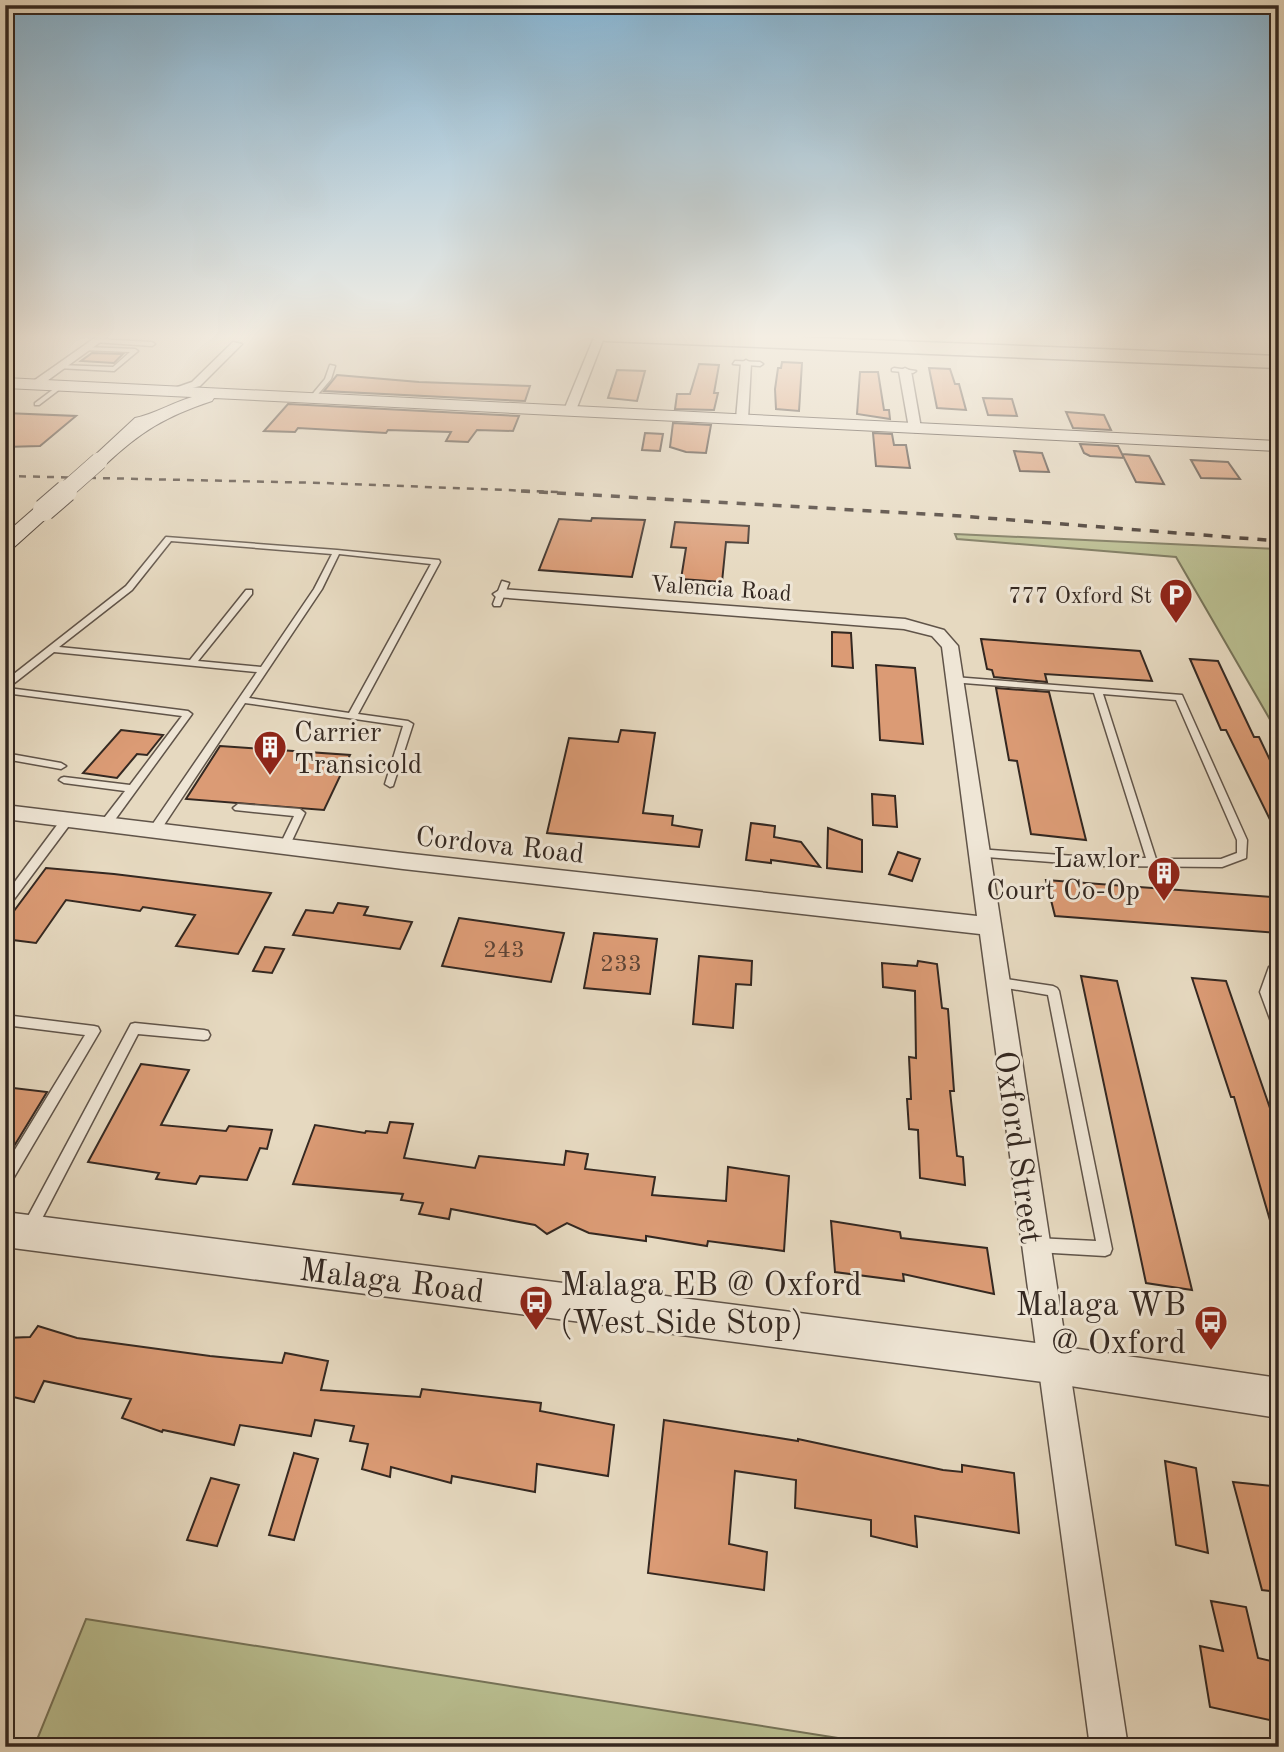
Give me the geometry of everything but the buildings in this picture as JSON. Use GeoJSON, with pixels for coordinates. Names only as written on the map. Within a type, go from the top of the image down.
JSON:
{"type":"FeatureCollection","features":[{"type":"Feature","properties":{"kind":"main road"},"geometry":{"type":"LineString","coordinates":[[128,434],[129,417]]}},
{"type":"Feature","properties":{"kind":"main road"},"geometry":{"type":"LineString","coordinates":[[5,545],[147,417]]}},
{"type":"Feature","properties":{"kind":"main road"},"geometry":{"type":"LineString","coordinates":[[128,434],[158,417]]}},
{"type":"Feature","properties":{"kind":"main road"},"geometry":{"type":"LineString","coordinates":[[699,417],[1279,446]]}},
{"type":"Feature","properties":{"kind":"street"},"geometry":{"type":"LineString","coordinates":[[913,417],[915,428]]}},
{"type":"Feature","properties":{"kind":"street","name":"Valencia Road"},"geometry":{"type":"LineString","coordinates":[[501,594],[905,624],[938,633]]}},
{"type":"Feature","properties":{"kind":"street","name":"Oxford Street"},"geometry":{"type":"LineString","coordinates":[[938,633],[950,646],[1051,1364],[1110,1747]]}},
{"type":"Feature","properties":{"kind":"street","name":"Cordova Road"},"geometry":{"type":"LineString","coordinates":[[5,812],[284,847],[988,926]]}},
{"type":"Feature","properties":{"kind":"street","name":"Malaga Road"},"geometry":{"type":"LineString","coordinates":[[16,1231],[1051,1364],[1279,1398]]}},
{"type":"Feature","properties":{"kind":"lane"},"geometry":{"type":"LineString","coordinates":[[5,688],[129,588],[169,539],[436,562],[352,716]]}},
{"type":"Feature","properties":{"kind":"lane"},"geometry":{"type":"LineString","coordinates":[[154,831],[318,589],[337,552]]}},
{"type":"Feature","properties":{"kind":"lane"},"geometry":{"type":"LineString","coordinates":[[192,663],[249,592]]}},
{"type":"Feature","properties":{"kind":"lane"},"geometry":{"type":"LineString","coordinates":[[52,649],[262,670]]}},
{"type":"Feature","properties":{"kind":"lane"},"geometry":{"type":"LineString","coordinates":[[954,680],[1179,697],[1242,840],[1242,855],[1222,863],[1103,862],[978,853]]}},
{"type":"Feature","properties":{"kind":"lane"},"geometry":{"type":"LineString","coordinates":[[5,688],[188,714],[105,825]]}},
{"type":"Feature","properties":{"kind":"lane"},"geometry":{"type":"LineString","coordinates":[[1098,691],[1152,861]]}},
{"type":"Feature","properties":{"kind":"lane"},"geometry":{"type":"LineString","coordinates":[[242,701],[408,724],[390,784]]}},
{"type":"Feature","properties":{"kind":"lane"},"geometry":{"type":"LineString","coordinates":[[5,756],[61,766]]}},
{"type":"Feature","properties":{"kind":"lane"},"geometry":{"type":"LineString","coordinates":[[64,780],[133,789]]}},
{"type":"Feature","properties":{"kind":"lane"},"geometry":{"type":"LineString","coordinates":[[238,808],[300,813],[284,847]]}},
{"type":"Feature","properties":{"kind":"lane"},"geometry":{"type":"LineString","coordinates":[[5,903],[66,820]]}},
{"type":"Feature","properties":{"kind":"lane"},"geometry":{"type":"LineString","coordinates":[[1279,969],[1273,970],[1266,992],[1279,1027]]}},
{"type":"Feature","properties":{"kind":"lane"},"geometry":{"type":"LineString","coordinates":[[996,982],[1053,991],[1105,1249],[1034,1244]]}},
{"type":"Feature","properties":{"kind":"lane"},"geometry":{"type":"LineString","coordinates":[[5,1020],[94,1031],[5,1179]]}},
{"type":"Feature","properties":{"kind":"lane"},"geometry":{"type":"LineString","coordinates":[[16,1231],[135,1028],[204,1035]]}},
{"type":"Feature","properties":{"kind":"green space"},"geometry":{"type":"Polygon","coordinates":[[[955,534],[1279,549],[1279,735],[1176,557],[957,539],[955,534]]]}},
{"type":"Feature","properties":{"kind":"green space"},"geometry":{"type":"Polygon","coordinates":[[[86,1619],[895,1747],[34,1747],[86,1619]]]}},
{"type":"Feature","properties":{"kind":"railway"},"geometry":{"type":"LineString","coordinates":[[5,476],[324,483],[558,492]]}},
{"type":"Feature","properties":{"kind":"railway"},"geometry":{"type":"LineString","coordinates":[[521,491],[961,516],[1279,541]]}},
{"type":"Feature","properties":{"kind":"place","name":"777 Oxford St"},"geometry":{"type":"Point","coordinates":[1176,625]}},
{"type":"Feature","properties":{"kind":"place","name":"Carrier Transicold"},"geometry":{"type":"Point","coordinates":[270,777]}},
{"type":"Feature","properties":{"kind":"place","name":"Lawlor Court Co-Op"},"geometry":{"type":"Point","coordinates":[1164,903]}},
{"type":"Feature","properties":{"kind":"place","name":"Malaga EB @ Oxford (West Side Stop)"},"geometry":{"type":"Point","coordinates":[536,1332]}},
{"type":"Feature","properties":{"kind":"place","name":"Malaga WB @ Oxford"},"geometry":{"type":"Point","coordinates":[1211,1352]}}]}
